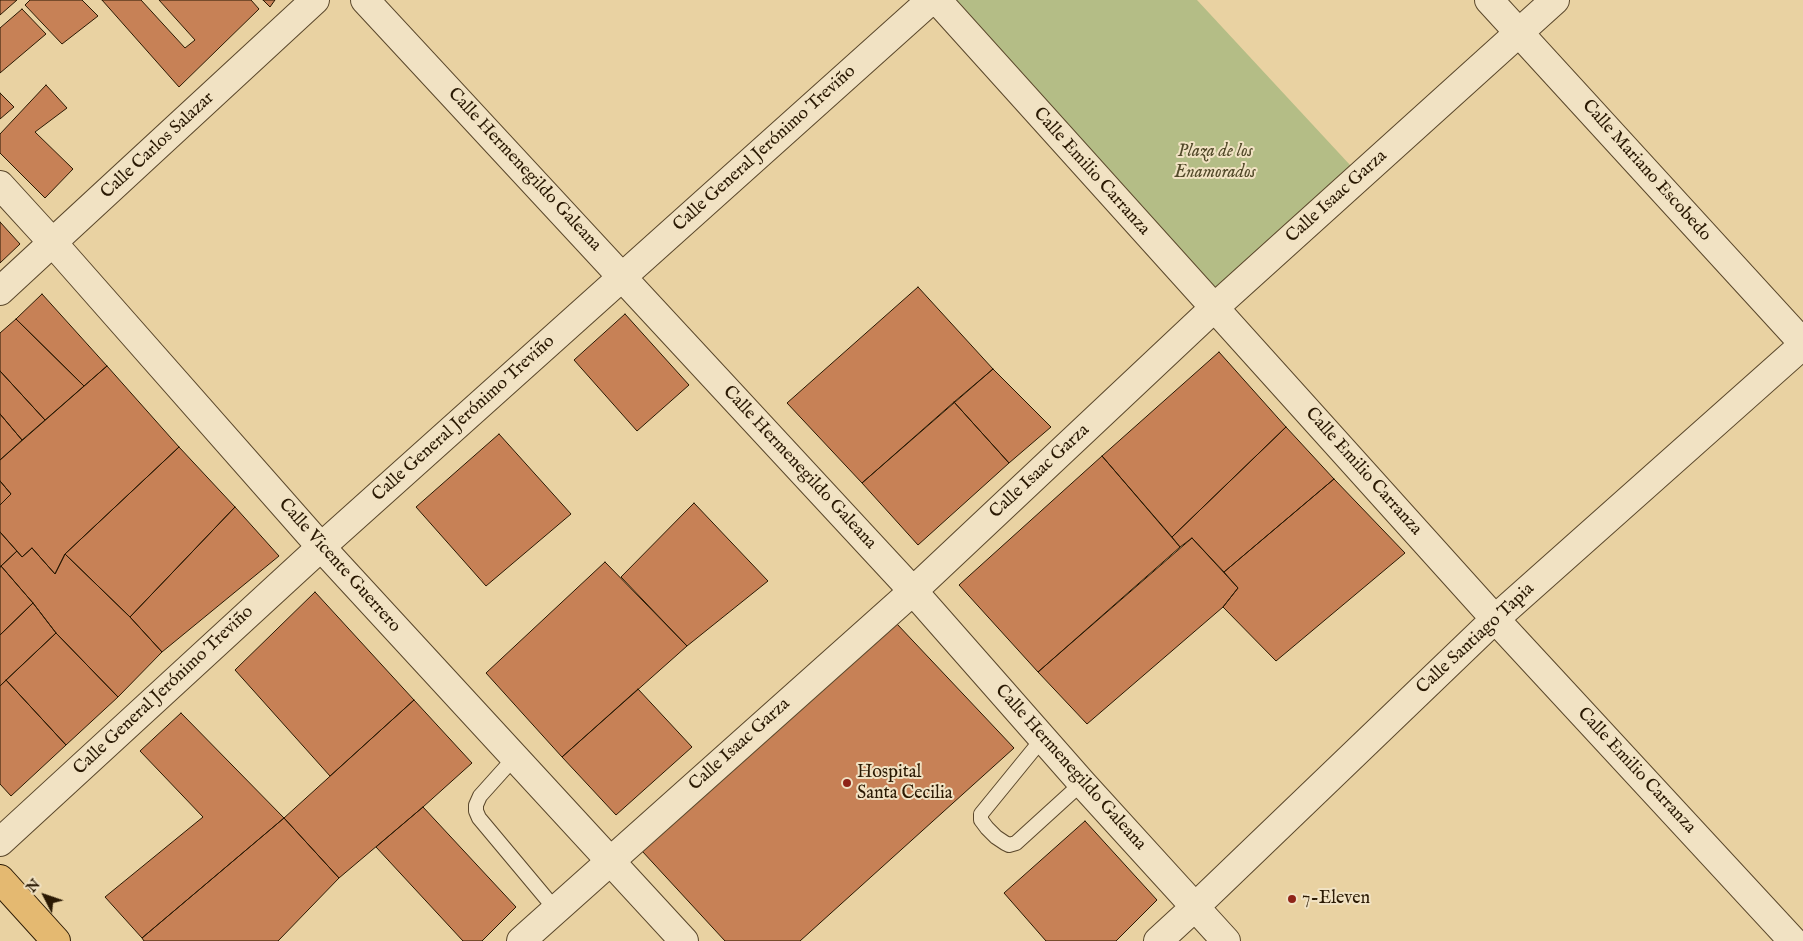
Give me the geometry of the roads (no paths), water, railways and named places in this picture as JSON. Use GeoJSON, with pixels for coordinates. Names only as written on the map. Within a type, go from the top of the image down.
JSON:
{"type":"FeatureCollection","features":[{"type":"Feature","properties":{"kind":"main road"},"geometry":{"type":"LineString","coordinates":[[0,879],[56,941]]}},
{"type":"Feature","properties":{"kind":"street","name":"Calle Carlos Salazar"},"geometry":{"type":"LineString","coordinates":[[0,291],[315,0]]}},
{"type":"Feature","properties":{"kind":"street","name":"Calle Hermenegildo Galeana"},"geometry":{"type":"LineString","coordinates":[[365,0],[913,591],[1082,783],[1226,941]]}},
{"type":"Feature","properties":{"kind":"street","name":"Calle General Jerónimo Treviño"},"geometry":{"type":"LineString","coordinates":[[0,842],[321,547],[931,0]]}},
{"type":"Feature","properties":{"kind":"street","name":"Calle Emilio Carranza"},"geometry":{"type":"LineString","coordinates":[[937,0],[1495,619],[1793,937]]}},
{"type":"Feature","properties":{"kind":"street","name":"Calle Mariano Escobedo"},"geometry":{"type":"LineString","coordinates":[[1489,0],[1803,344]]}},
{"type":"Feature","properties":{"kind":"street","name":"Calle Isaac Garza"},"geometry":{"type":"LineString","coordinates":[[522,941],[913,591],[1214,308],[1555,0]]}},
{"type":"Feature","properties":{"kind":"street","name":"Calle Vicente Guerrero"},"geometry":{"type":"LineString","coordinates":[[0,185],[321,547],[684,941]]}},
{"type":"Feature","properties":{"kind":"street","name":"Calle Santiago Tapia"},"geometry":{"type":"LineString","coordinates":[[1158,941],[1495,619],[1803,344]]}},
{"type":"Feature","properties":{"kind":"lane"},"geometry":{"type":"LineString","coordinates":[[1043,738],[981,814],[981,820],[987,828],[1005,843],[1009,845],[1016,843],[1082,783]]}},
{"type":"Feature","properties":{"kind":"lane"},"geometry":{"type":"LineString","coordinates":[[514,757],[480,796],[476,805],[476,812],[556,910]]}},
{"type":"Feature","properties":{"kind":"place","name":"Hospital Santa Cecilia"},"geometry":{"type":"Point","coordinates":[847,783]}},
{"type":"Feature","properties":{"kind":"place","name":"7-Eleven"},"geometry":{"type":"Point","coordinates":[1292,899]}},
{"type":"Feature","properties":{"kind":"park label","name":"Plaza de los Enamorados"},"geometry":{"type":"Point","coordinates":[1215,162]}}]}
